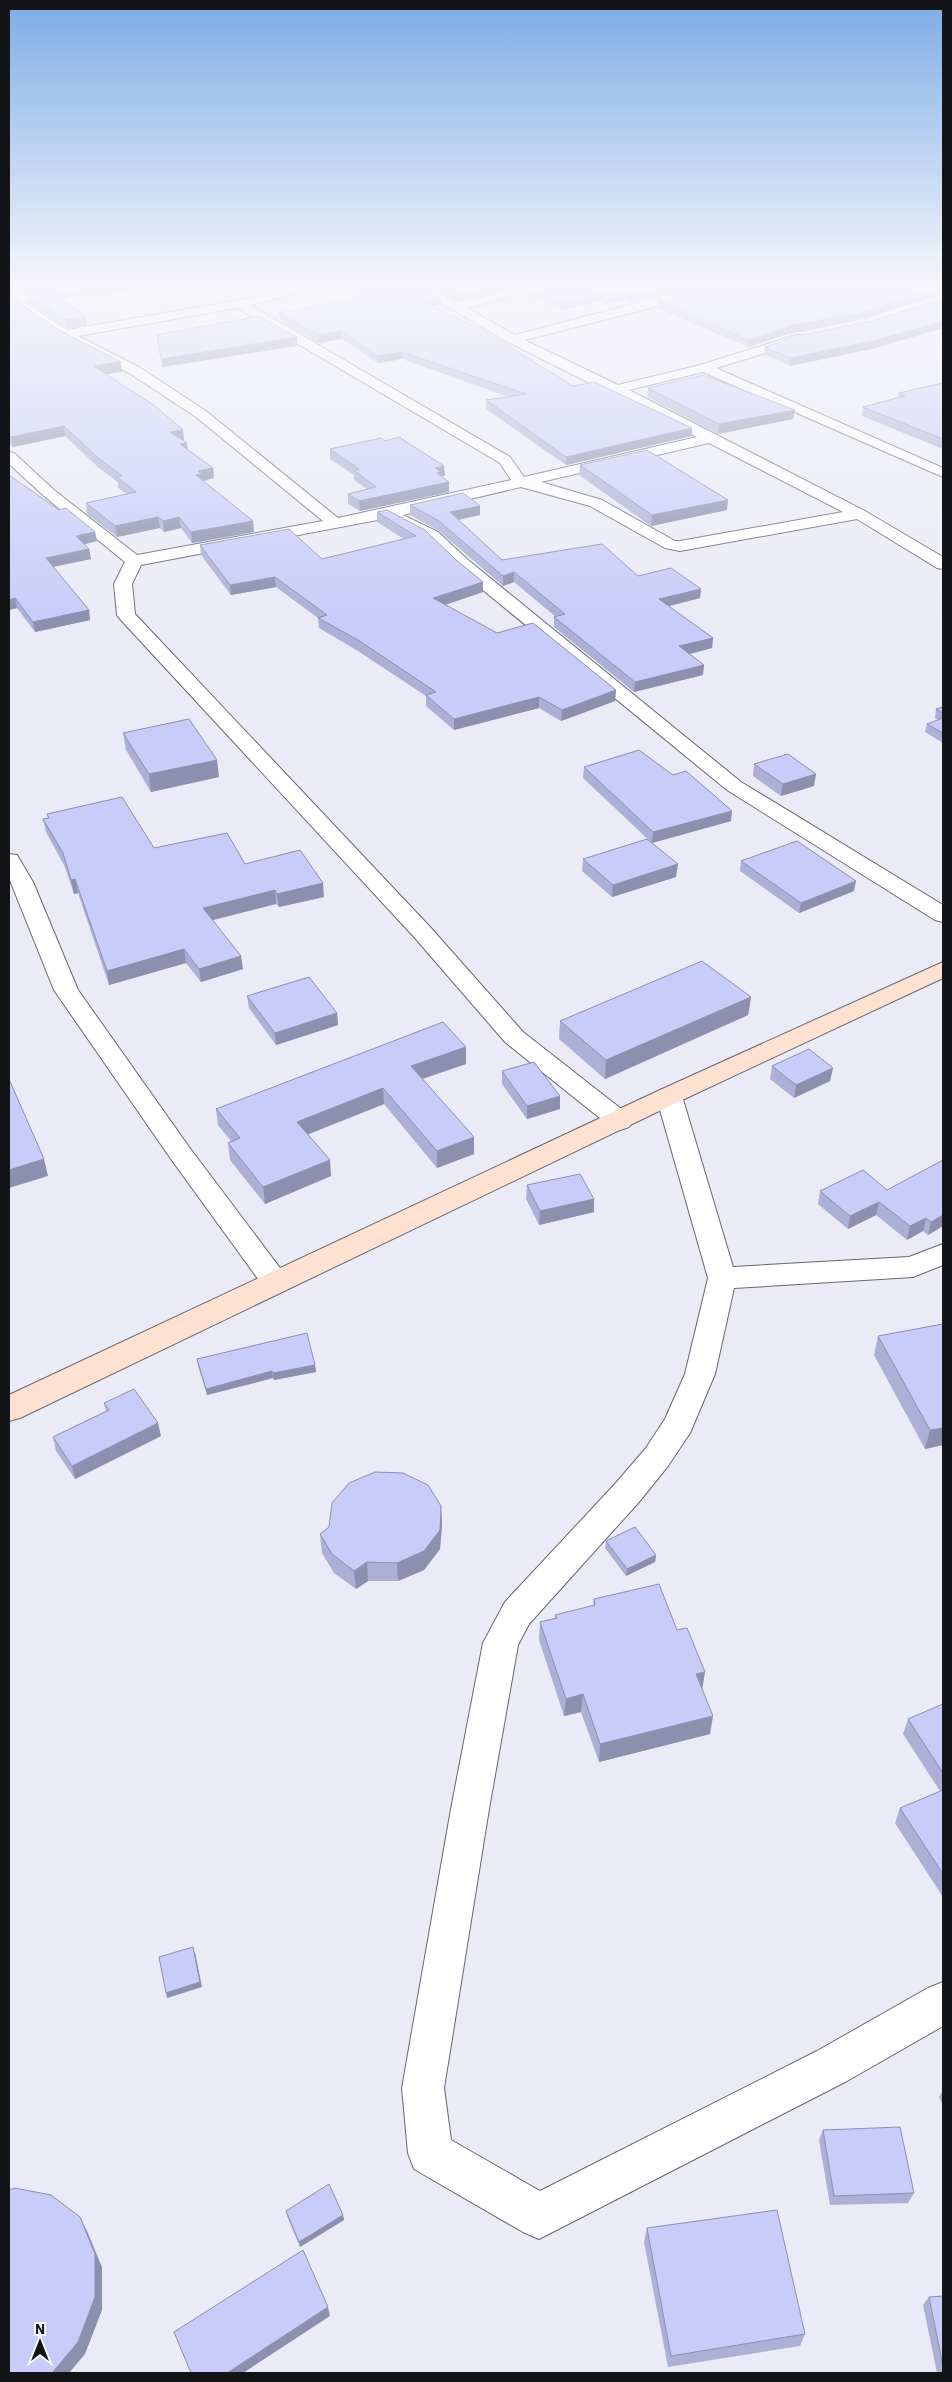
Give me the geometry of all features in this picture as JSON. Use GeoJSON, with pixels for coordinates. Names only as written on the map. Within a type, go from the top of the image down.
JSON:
{"type":"FeatureCollection","features":[{"type":"Feature","properties":{"kind":"street"},"geometry":{"type":"LineString","coordinates":[[171,394],[202,414],[335,523]]}},
{"type":"Feature","properties":{"kind":"street"},"geometry":{"type":"LineString","coordinates":[[393,394],[505,460],[520,482],[596,503],[671,545],[680,546],[859,514]]}},
{"type":"Feature","properties":{"kind":"street"},"geometry":{"type":"LineString","coordinates":[[626,394],[859,514],[943,564]]}},
{"type":"Feature","properties":{"kind":"street"},"geometry":{"type":"LineString","coordinates":[[764,394],[943,473]]}},
{"type":"Feature","properties":{"kind":"street"},"geometry":{"type":"LineString","coordinates":[[9,456],[49,494],[134,561],[390,513],[710,438]]}},
{"type":"Feature","properties":{"kind":"street"},"geometry":{"type":"LineString","coordinates":[[390,513],[432,535],[462,564],[734,786],[943,915]]}},
{"type":"Feature","properties":{"kind":"street"},"geometry":{"type":"LineString","coordinates":[[134,561],[123,584],[126,615],[423,933],[514,1037],[620,1120]]}},
{"type":"Feature","properties":{"kind":"street"},"geometry":{"type":"LineString","coordinates":[[9,860],[22,882],[66,990],[180,1154],[276,1283]]}},
{"type":"Feature","properties":{"kind":"street"},"geometry":{"type":"LineString","coordinates":[[9,1409],[669,1096],[943,969]]}},
{"type":"Feature","properties":{"kind":"street"},"geometry":{"type":"LineString","coordinates":[[669,1096],[722,1278],[700,1374],[679,1424],[657,1457],[626,1493],[517,1612],[501,1643],[470,1809],[422,2088],[430,2153],[539,2216],[832,2066],[943,2003]]}},
{"type":"Feature","properties":{"kind":"street"},"geometry":{"type":"LineString","coordinates":[[722,1278],[913,1267],[943,1254]]}},
{"type":"Feature","properties":{"kind":"building"},"geometry":{"type":"Polygon","coordinates":[[[9,394],[137,394],[155,406],[183,430],[170,432],[187,443],[180,444],[213,468],[198,471],[202,474],[196,475],[253,521],[191,532],[179,517],[163,521],[158,517],[115,526],[86,503],[136,492],[117,477],[122,476],[97,457],[64,426],[11,437],[9,435],[9,394]]]}},
{"type":"Feature","properties":{"kind":"building"},"geometry":{"type":"Polygon","coordinates":[[[525,394],[620,394],[692,428],[566,457],[486,400],[525,394]]]}},
{"type":"Feature","properties":{"kind":"building"},"geometry":{"type":"Polygon","coordinates":[[[660,394],[753,394],[795,410],[719,424],[660,394]]]}},
{"type":"Feature","properties":{"kind":"building"},"geometry":{"type":"Polygon","coordinates":[[[901,394],[943,394],[943,439],[863,407],[905,396],[901,394]]]}},
{"type":"Feature","properties":{"kind":"building"},"geometry":{"type":"Polygon","coordinates":[[[399,437],[444,466],[435,468],[441,472],[437,473],[449,482],[359,501],[348,494],[376,487],[354,470],[359,469],[330,449],[381,438],[385,441],[399,437]]]}},
{"type":"Feature","properties":{"kind":"building"},"geometry":{"type":"Polygon","coordinates":[[[647,450],[728,500],[652,515],[580,465],[647,450]]]}},
{"type":"Feature","properties":{"kind":"building"},"geometry":{"type":"Polygon","coordinates":[[[9,475],[59,510],[66,508],[95,532],[76,536],[89,549],[46,558],[89,610],[33,622],[15,598],[9,600],[9,475]]]}},
{"type":"Feature","properties":{"kind":"building"},"geometry":{"type":"Polygon","coordinates":[[[463,493],[480,506],[450,512],[502,560],[602,544],[638,576],[671,568],[701,589],[659,599],[713,638],[679,646],[704,665],[635,682],[554,617],[565,614],[514,572],[503,576],[439,521],[410,505],[463,493]]]}},
{"type":"Feature","properties":{"kind":"building"},"geometry":{"type":"Polygon","coordinates":[[[387,510],[425,530],[455,559],[483,582],[433,598],[497,633],[533,623],[616,690],[562,710],[539,697],[454,719],[426,695],[436,692],[358,640],[318,618],[327,615],[275,577],[230,585],[200,545],[289,529],[322,559],[416,536],[377,512],[387,510]]]}},
{"type":"Feature","properties":{"kind":"building"},"geometry":{"type":"Polygon","coordinates":[[[943,707],[943,713],[936,709],[943,707]]]}},
{"type":"Feature","properties":{"kind":"building"},"geometry":{"type":"Polygon","coordinates":[[[943,718],[943,733],[927,724],[943,718]]]}},
{"type":"Feature","properties":{"kind":"building"},"geometry":{"type":"Polygon","coordinates":[[[189,719],[217,760],[149,774],[123,733],[189,719]]]}},
{"type":"Feature","properties":{"kind":"building"},"geometry":{"type":"Polygon","coordinates":[[[639,750],[673,775],[686,771],[732,811],[653,832],[584,767],[639,750]]]}},
{"type":"Feature","properties":{"kind":"building"},"geometry":{"type":"Polygon","coordinates":[[[788,754],[816,774],[783,784],[754,764],[788,754]]]}},
{"type":"Feature","properties":{"kind":"building"},"geometry":{"type":"Polygon","coordinates":[[[122,797],[154,848],[227,833],[245,864],[300,850],[323,883],[277,894],[275,890],[203,908],[241,956],[199,969],[184,949],[107,971],[75,879],[71,880],[63,853],[43,819],[49,818],[47,814],[122,797]]]}},
{"type":"Feature","properties":{"kind":"building"},"geometry":{"type":"Polygon","coordinates":[[[647,839],[678,864],[613,885],[583,859],[647,839]]]}},
{"type":"Feature","properties":{"kind":"building"},"geometry":{"type":"Polygon","coordinates":[[[797,841],[856,881],[801,903],[741,861],[797,841]]]}},
{"type":"Feature","properties":{"kind":"building"},"geometry":{"type":"Polygon","coordinates":[[[702,961],[751,997],[606,1060],[560,1021],[702,961]]]}},
{"type":"Feature","properties":{"kind":"building"},"geometry":{"type":"Polygon","coordinates":[[[309,977],[337,1013],[275,1033],[247,996],[309,977]]]}},
{"type":"Feature","properties":{"kind":"building"},"geometry":{"type":"Polygon","coordinates":[[[443,1022],[466,1047],[411,1066],[474,1137],[437,1151],[383,1088],[297,1122],[330,1160],[263,1187],[228,1143],[240,1138],[216,1109],[443,1022]]]}},
{"type":"Feature","properties":{"kind":"building"},"geometry":{"type":"Polygon","coordinates":[[[809,1049],[833,1068],[796,1085],[772,1066],[809,1049]]]}},
{"type":"Feature","properties":{"kind":"building"},"geometry":{"type":"Polygon","coordinates":[[[534,1062],[560,1096],[527,1106],[502,1071],[534,1062]]]}},
{"type":"Feature","properties":{"kind":"building"},"geometry":{"type":"Polygon","coordinates":[[[9,1079],[44,1159],[9,1170],[9,1079]]]}},
{"type":"Feature","properties":{"kind":"building"},"geometry":{"type":"Polygon","coordinates":[[[943,1160],[943,1215],[931,1222],[926,1218],[910,1226],[879,1202],[850,1216],[820,1191],[863,1170],[887,1190],[943,1160]]]}},
{"type":"Feature","properties":{"kind":"building"},"geometry":{"type":"Polygon","coordinates":[[[580,1174],[594,1199],[540,1211],[527,1185],[580,1174]]]}},
{"type":"Feature","properties":{"kind":"building"},"geometry":{"type":"Polygon","coordinates":[[[943,1324],[943,1428],[930,1430],[878,1336],[943,1324]]]}},
{"type":"Feature","properties":{"kind":"building"},"geometry":{"type":"Polygon","coordinates":[[[307,1333],[315,1365],[273,1373],[272,1371],[206,1389],[197,1359],[307,1333]]]}},
{"type":"Feature","properties":{"kind":"building"},"geometry":{"type":"Polygon","coordinates":[[[134,1389],[158,1423],[72,1466],[53,1437],[109,1410],[104,1403],[134,1389]]]}},
{"type":"Feature","properties":{"kind":"building"},"geometry":{"type":"Polygon","coordinates":[[[375,1472],[403,1473],[428,1485],[441,1506],[440,1530],[424,1551],[397,1563],[367,1562],[354,1571],[332,1554],[320,1534],[329,1527],[332,1503],[349,1483],[375,1472]]]}},
{"type":"Feature","properties":{"kind":"building"},"geometry":{"type":"Polygon","coordinates":[[[635,1527],[656,1555],[627,1569],[606,1541],[635,1527]]]}},
{"type":"Feature","properties":{"kind":"building"},"geometry":{"type":"Polygon","coordinates":[[[659,1584],[677,1630],[687,1628],[705,1672],[696,1674],[713,1716],[600,1744],[583,1694],[566,1699],[540,1622],[557,1618],[555,1615],[595,1605],[594,1599],[659,1584]]]}},
{"type":"Feature","properties":{"kind":"building"},"geometry":{"type":"Polygon","coordinates":[[[943,1704],[943,1773],[908,1719],[943,1704]]]}},
{"type":"Feature","properties":{"kind":"building"},"geometry":{"type":"Polygon","coordinates":[[[943,1790],[943,1874],[900,1808],[943,1790]]]}},
{"type":"Feature","properties":{"kind":"building"},"geometry":{"type":"Polygon","coordinates":[[[193,1947],[200,1982],[166,1993],[159,1957],[193,1947]]]}},
{"type":"Feature","properties":{"kind":"building"},"geometry":{"type":"Polygon","coordinates":[[[900,2127],[914,2193],[834,2196],[823,2130],[900,2127]]]}},
{"type":"Feature","properties":{"kind":"building"},"geometry":{"type":"Polygon","coordinates":[[[329,2184],[343,2215],[299,2242],[286,2211],[329,2184]]]}},
{"type":"Feature","properties":{"kind":"building"},"geometry":{"type":"Polygon","coordinates":[[[15,2188],[51,2195],[80,2217],[95,2254],[95,2297],[78,2342],[52,2373],[9,2373],[9,2190],[15,2188]]]}},
{"type":"Feature","properties":{"kind":"building"},"geometry":{"type":"Polygon","coordinates":[[[777,2210],[805,2334],[671,2356],[647,2228],[777,2210]]]}},
{"type":"Feature","properties":{"kind":"building"},"geometry":{"type":"Polygon","coordinates":[[[303,2250],[328,2307],[227,2373],[191,2373],[174,2332],[303,2250]]]}},
{"type":"Feature","properties":{"kind":"building"},"geometry":{"type":"Polygon","coordinates":[[[943,2296],[943,2366],[929,2297],[943,2296]]]}}]}
